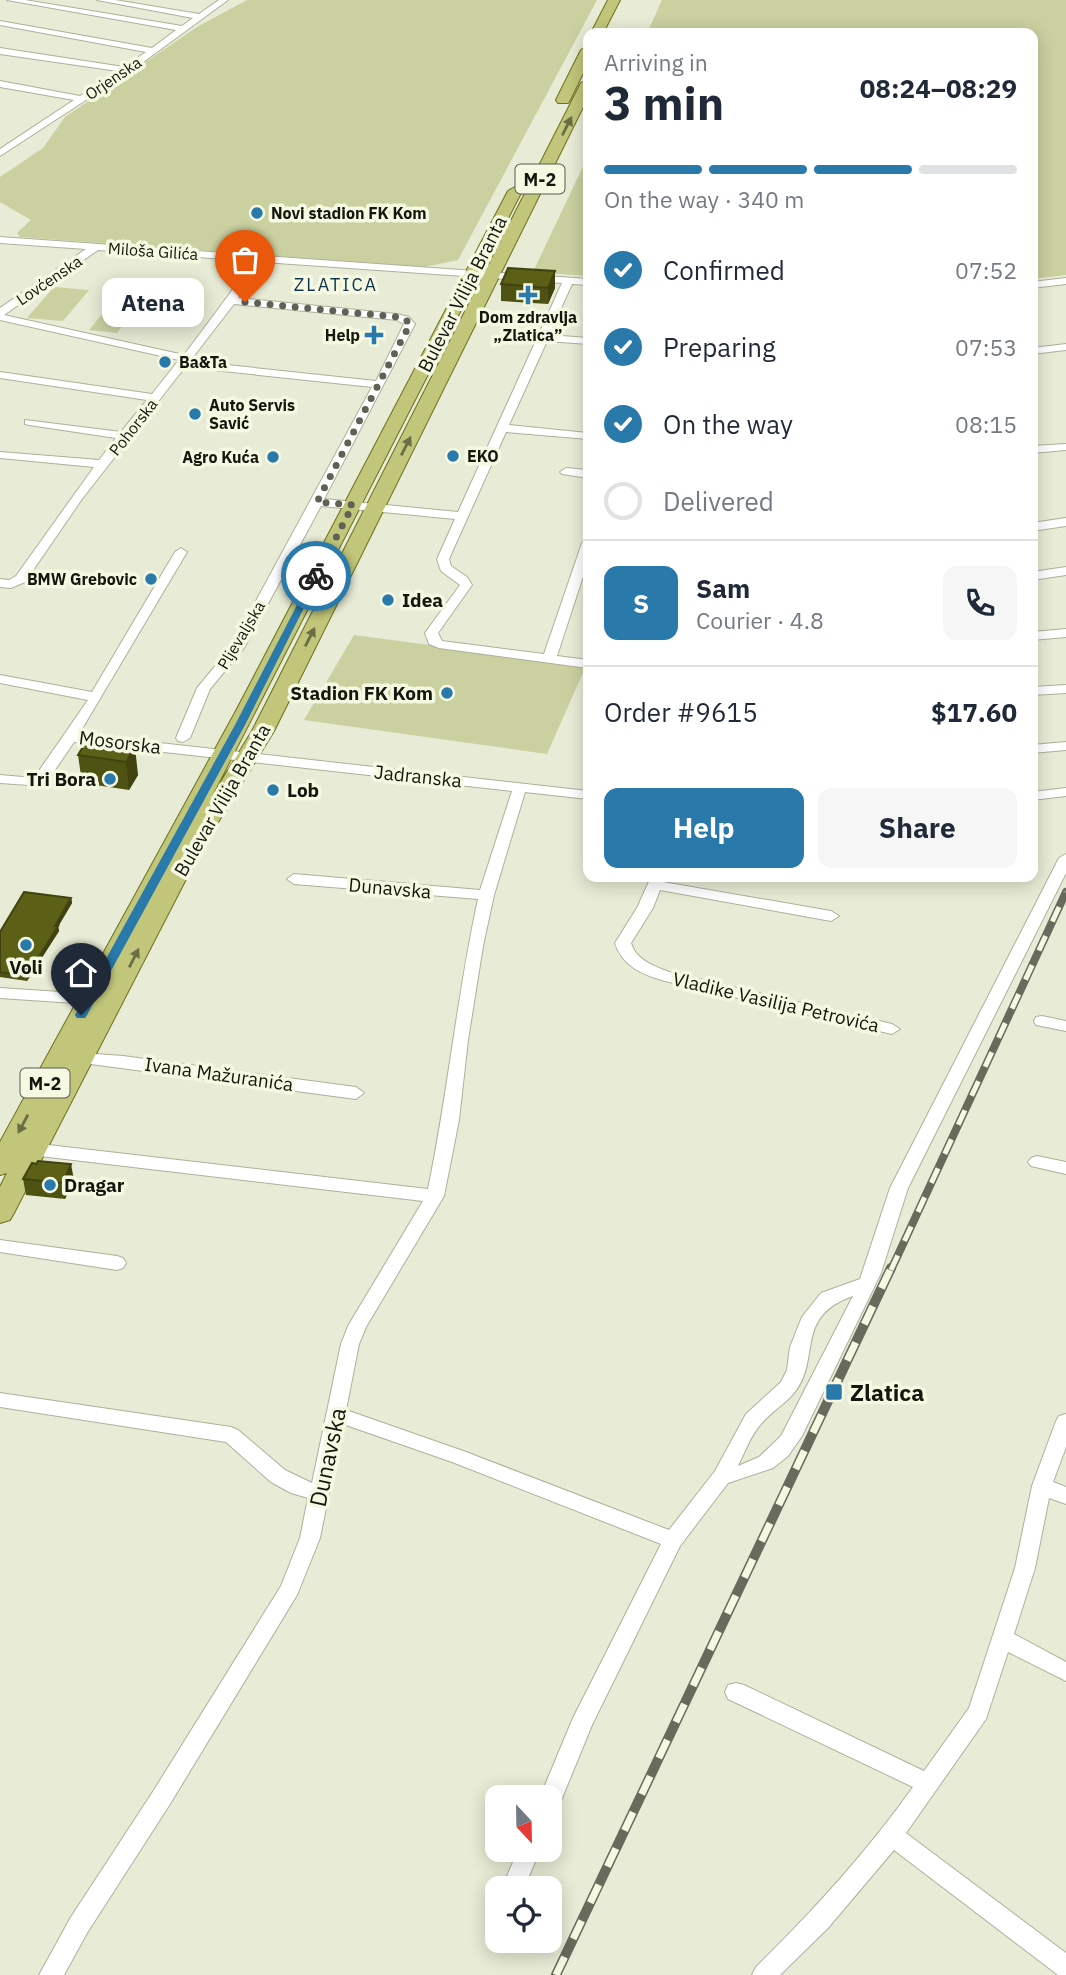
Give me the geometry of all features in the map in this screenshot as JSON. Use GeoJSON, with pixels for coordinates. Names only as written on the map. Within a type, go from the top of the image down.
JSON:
{"type":"FeatureCollection","features":[{"type":"Feature","properties":{"kind":"main road"},"geometry":{"type":"LineString","coordinates":[[600,28],[614,0]]}},
{"type":"Feature","properties":{"kind":"main road"},"geometry":{"type":"LineString","coordinates":[[557,110],[583,60]]}},
{"type":"Feature","properties":{"kind":"main road","name":"Bulevar Vilija Branta"},"geometry":{"type":"LineString","coordinates":[[0,1213],[31,1149],[190,850],[263,731],[583,93]]}},
{"type":"Feature","properties":{"kind":"main road","name":"Bulevar Vilija Branta"},"geometry":{"type":"LineString","coordinates":[[0,1166],[224,754],[520,181]]}},
{"type":"Feature","properties":{"kind":"street"},"geometry":{"type":"LineString","coordinates":[[11,0],[184,29]]}},
{"type":"Feature","properties":{"kind":"street"},"geometry":{"type":"LineString","coordinates":[[101,0],[201,17]]}},
{"type":"Feature","properties":{"kind":"street","name":"Orjenska"},"geometry":{"type":"LineString","coordinates":[[0,153],[154,51],[224,0]]}},
{"type":"Feature","properties":{"kind":"street"},"geometry":{"type":"LineString","coordinates":[[0,23],[154,51]]}},
{"type":"Feature","properties":{"kind":"street"},"geometry":{"type":"LineString","coordinates":[[0,51],[125,70]]}},
{"type":"Feature","properties":{"kind":"street"},"geometry":{"type":"LineString","coordinates":[[0,84],[82,99]]}},
{"type":"Feature","properties":{"kind":"street"},"geometry":{"type":"LineString","coordinates":[[0,142],[16,143]]}},
{"type":"Feature","properties":{"kind":"street","name":"Miloša Gilića"},"geometry":{"type":"LineString","coordinates":[[0,240],[583,281]]}},
{"type":"Feature","properties":{"kind":"street","name":"Lovćenska"},"geometry":{"type":"LineString","coordinates":[[0,315],[96,247]]}},
{"type":"Feature","properties":{"kind":"street","name":"Pohorska"},"geometry":{"type":"LineString","coordinates":[[0,583],[14,583],[22,579],[74,499],[104,464],[261,258]]}},
{"type":"Feature","properties":{"kind":"street"},"geometry":{"type":"LineString","coordinates":[[569,280],[443,563],[445,568],[466,585],[431,633],[434,641],[439,644],[583,663]]}},
{"type":"Feature","properties":{"kind":"street"},"geometry":{"type":"LineString","coordinates":[[1038,284],[1066,281]]}},
{"type":"Feature","properties":{"kind":"street","name":"Pljevaljska"},"geometry":{"type":"LineString","coordinates":[[183,737],[204,688],[237,648],[380,385],[410,324],[405,319],[230,300]]}},
{"type":"Feature","properties":{"kind":"street"},"geometry":{"type":"LineString","coordinates":[[0,315],[183,361],[380,385]]}},
{"type":"Feature","properties":{"kind":"street"},"geometry":{"type":"LineString","coordinates":[[543,338],[583,341]]}},
{"type":"Feature","properties":{"kind":"street"},"geometry":{"type":"LineString","coordinates":[[1038,350],[1066,346]]}},
{"type":"Feature","properties":{"kind":"street"},"geometry":{"type":"LineString","coordinates":[[0,375],[155,398]]}},
{"type":"Feature","properties":{"kind":"street"},"geometry":{"type":"LineString","coordinates":[[29,422],[124,436]]}},
{"type":"Feature","properties":{"kind":"street"},"geometry":{"type":"LineString","coordinates":[[504,428],[583,436]]}},
{"type":"Feature","properties":{"kind":"street"},"geometry":{"type":"LineString","coordinates":[[1038,449],[1066,447]]}},
{"type":"Feature","properties":{"kind":"street"},"geometry":{"type":"LineString","coordinates":[[0,455],[104,464]]}},
{"type":"Feature","properties":{"kind":"street"},"geometry":{"type":"LineString","coordinates":[[566,472],[583,474]]}},
{"type":"Feature","properties":{"kind":"street"},"geometry":{"type":"LineString","coordinates":[[317,502],[463,516]]}},
{"type":"Feature","properties":{"kind":"street"},"geometry":{"type":"LineString","coordinates":[[1038,526],[1066,522]]}},
{"type":"Feature","properties":{"kind":"street"},"geometry":{"type":"LineString","coordinates":[[70,737],[181,552]]}},
{"type":"Feature","properties":{"kind":"street"},"geometry":{"type":"LineString","coordinates":[[549,659],[583,558]]}},
{"type":"Feature","properties":{"kind":"street"},"geometry":{"type":"LineString","coordinates":[[1038,575],[1066,571]]}},
{"type":"Feature","properties":{"kind":"street"},"geometry":{"type":"LineString","coordinates":[[1038,635],[1066,633]]}},
{"type":"Feature","properties":{"kind":"street"},"geometry":{"type":"LineString","coordinates":[[0,679],[95,697]]}},
{"type":"Feature","properties":{"kind":"street"},"geometry":{"type":"LineString","coordinates":[[1038,691],[1066,689]]}},
{"type":"Feature","properties":{"kind":"street","name":"Mosorska"},"geometry":{"type":"LineString","coordinates":[[0,779],[39,783],[70,737],[248,757]]}},
{"type":"Feature","properties":{"kind":"street"},"geometry":{"type":"LineString","coordinates":[[1038,748],[1066,746]]}},
{"type":"Feature","properties":{"kind":"street","name":"Jadranska"},"geometry":{"type":"LineString","coordinates":[[248,757],[583,794]]}},
{"type":"Feature","properties":{"kind":"street","name":"Dunavska"},"geometry":{"type":"LineString","coordinates":[[51,1975],[72,1935],[274,1619],[301,1565],[320,1493],[350,1345],[357,1326],[435,1196],[451,1120],[460,1040],[486,895],[520,787]]}},
{"type":"Feature","properties":{"kind":"street"},"geometry":{"type":"LineString","coordinates":[[1038,795],[1066,792]]}},
{"type":"Feature","properties":{"kind":"street"},"geometry":{"type":"LineString","coordinates":[[722,1476],[752,1470],[773,1458],[788,1440],[843,1339],[872,1273],[899,1188],[1066,858]]}},
{"type":"Feature","properties":{"kind":"street","name":"Dunavska"},"geometry":{"type":"LineString","coordinates":[[295,879],[486,895]]}},
{"type":"Feature","properties":{"kind":"street","name":"Vladike Vasilija Petrovića"},"geometry":{"type":"LineString","coordinates":[[656,882],[645,908],[623,943],[626,953],[642,967],[699,986],[892,1029]]}},
{"type":"Feature","properties":{"kind":"street"},"geometry":{"type":"LineString","coordinates":[[661,882],[831,916]]}},
{"type":"Feature","properties":{"kind":"street"},"geometry":{"type":"LineString","coordinates":[[0,993],[90,999]]}},
{"type":"Feature","properties":{"kind":"street"},"geometry":{"type":"LineString","coordinates":[[1042,1021],[1066,1026]]}},
{"type":"Feature","properties":{"kind":"street","name":"Ivana Mažuranića"},"geometry":{"type":"LineString","coordinates":[[81,1058],[123,1061],[356,1093]]}},
{"type":"Feature","properties":{"kind":"street"},"geometry":{"type":"LineString","coordinates":[[31,1149],[435,1196]]}},
{"type":"Feature","properties":{"kind":"street"},"geometry":{"type":"LineString","coordinates":[[1037,1162],[1066,1168]]}},
{"type":"Feature","properties":{"kind":"street"},"geometry":{"type":"LineString","coordinates":[[0,1246],[117,1263]]}},
{"type":"Feature","properties":{"kind":"street"},"geometry":{"type":"LineString","coordinates":[[557,1785],[581,1725],[673,1540],[722,1476],[753,1419],[788,1387],[796,1370],[799,1347],[808,1322],[827,1298],[866,1284]]}},
{"type":"Feature","properties":{"kind":"street"},"geometry":{"type":"LineString","coordinates":[[0,1400],[231,1435],[278,1476],[298,1487],[320,1493]]}},
{"type":"Feature","properties":{"kind":"street"},"geometry":{"type":"LineString","coordinates":[[337,1414],[459,1457],[673,1540]]}},
{"type":"Feature","properties":{"kind":"street"},"geometry":{"type":"LineString","coordinates":[[764,1975],[820,1920],[892,1835],[978,1712],[1032,1542],[1042,1486],[1066,1420]]}},
{"type":"Feature","properties":{"kind":"street"},"geometry":{"type":"LineString","coordinates":[[1042,1486],[1066,1496]]}},
{"type":"Feature","properties":{"kind":"street"},"geometry":{"type":"LineString","coordinates":[[1002,1638],[1066,1672]]}},
{"type":"Feature","properties":{"kind":"street"},"geometry":{"type":"LineString","coordinates":[[736,1692],[928,1783]]}},
{"type":"Feature","properties":{"kind":"street"},"geometry":{"type":"LineString","coordinates":[[892,1835],[1066,1967]]}},
{"type":"Feature","properties":{"kind":"green space"},"geometry":{"type":"Polygon","coordinates":[[[247,0],[597,0],[458,260],[424,267],[20,237],[17,233],[31,220],[0,202],[0,177],[43,148],[65,117],[197,27],[247,0]]]}},
{"type":"Feature","properties":{"kind":"green space"},"geometry":{"type":"Polygon","coordinates":[[[662,0],[1066,0],[1066,275],[1038,278],[1038,28],[649,28],[662,0]]]}},
{"type":"Feature","properties":{"kind":"green space"},"geometry":{"type":"Polygon","coordinates":[[[583,167],[583,276],[533,272],[583,167]]]}},
{"type":"Feature","properties":{"kind":"green space"},"geometry":{"type":"Polygon","coordinates":[[[54,287],[89,290],[63,321],[27,318],[54,287]]]}},
{"type":"Feature","properties":{"kind":"green space"},"geometry":{"type":"Polygon","coordinates":[[[107,308],[134,311],[117,333],[89,330],[107,308]]]}},
{"type":"Feature","properties":{"kind":"green space","name":"Stadion FK Kom"},"geometry":{"type":"Polygon","coordinates":[[[354,635],[583,666],[583,673],[547,754],[304,720],[354,635]]]}},
{"type":"Feature","properties":{"kind":"building"},"geometry":{"type":"Polygon","coordinates":[[[508,268],[555,271],[548,288],[501,284],[508,268]]]}},
{"type":"Feature","properties":{"kind":"building"},"geometry":{"type":"Polygon","coordinates":[[[97,739],[112,741],[110,744],[135,747],[126,762],[78,755],[86,742],[95,743],[97,739]]]}},
{"type":"Feature","properties":{"kind":"building","name":"Voli"},"geometry":{"type":"Polygon","coordinates":[[[24,892],[71,898],[55,926],[58,926],[27,976],[0,972],[0,932],[24,892]]]}},
{"type":"Feature","properties":{"kind":"building"},"geometry":{"type":"Polygon","coordinates":[[[38,1161],[71,1164],[63,1183],[23,1179],[32,1163],[36,1164],[38,1161]]]}},
{"type":"Feature","properties":{"kind":"railway"},"geometry":{"type":"LineString","coordinates":[[891,1270],[1066,892]]}},
{"type":"Feature","properties":{"kind":"railway"},"geometry":{"type":"LineString","coordinates":[[556,1975],[891,1268]]}},
{"type":"Feature","properties":{"kind":"way so far"},"geometry":{"type":"LineString","coordinates":[[245,302],[397,317],[409,321],[410,324],[317,502],[353,505],[316,576]]}},
{"type":"Feature","properties":{"kind":"place","name":"Novi stadion FK Kom"},"geometry":{"type":"Point","coordinates":[257,213]}},
{"type":"Feature","properties":{"kind":"place","name":"Dom zdravlja „Zlatica”"},"geometry":{"type":"Point","coordinates":[528,295]}},
{"type":"Feature","properties":{"kind":"place","name":"Atena"},"geometry":{"type":"Point","coordinates":[245,302]}},
{"type":"Feature","properties":{"kind":"place","name":"Help"},"geometry":{"type":"Point","coordinates":[374,335]}},
{"type":"Feature","properties":{"kind":"place","name":"Ba&Ta"},"geometry":{"type":"Point","coordinates":[165,362]}},
{"type":"Feature","properties":{"kind":"place","name":"Auto Servis Savić"},"geometry":{"type":"Point","coordinates":[195,414]}},
{"type":"Feature","properties":{"kind":"place","name":"EKO"},"geometry":{"type":"Point","coordinates":[453,456]}},
{"type":"Feature","properties":{"kind":"place","name":"Agro Kuća"},"geometry":{"type":"Point","coordinates":[273,457]}},
{"type":"Feature","properties":{"kind":"place","name":"BMW Grebovic"},"geometry":{"type":"Point","coordinates":[151,579]}},
{"type":"Feature","properties":{"kind":"place","name":"Idea"},"geometry":{"type":"Point","coordinates":[388,600]}},
{"type":"Feature","properties":{"kind":"place","name":"Stadion FK Kom"},"geometry":{"type":"Point","coordinates":[447,693]}},
{"type":"Feature","properties":{"kind":"place","name":"Tri Bora"},"geometry":{"type":"Point","coordinates":[110,779]}},
{"type":"Feature","properties":{"kind":"place","name":"Lob"},"geometry":{"type":"Point","coordinates":[273,790]}},
{"type":"Feature","properties":{"kind":"place","name":"Voli"},"geometry":{"type":"Point","coordinates":[26,945]}},
{"type":"Feature","properties":{"kind":"place","name":"Dragar"},"geometry":{"type":"Point","coordinates":[50,1185]}},
{"type":"Feature","properties":{"kind":"place","name":"Zlatica"},"geometry":{"type":"Point","coordinates":[834,1392]}},
{"type":"Feature","properties":{"kind":"district","name":"ZLATICA"},"geometry":{"type":"Point","coordinates":[336,284]}},
{"type":"Feature","properties":{"kind":"route"},"geometry":{"type":"LineString","coordinates":[[81,1015],[173,842],[240,725],[316,576]]}}]}
